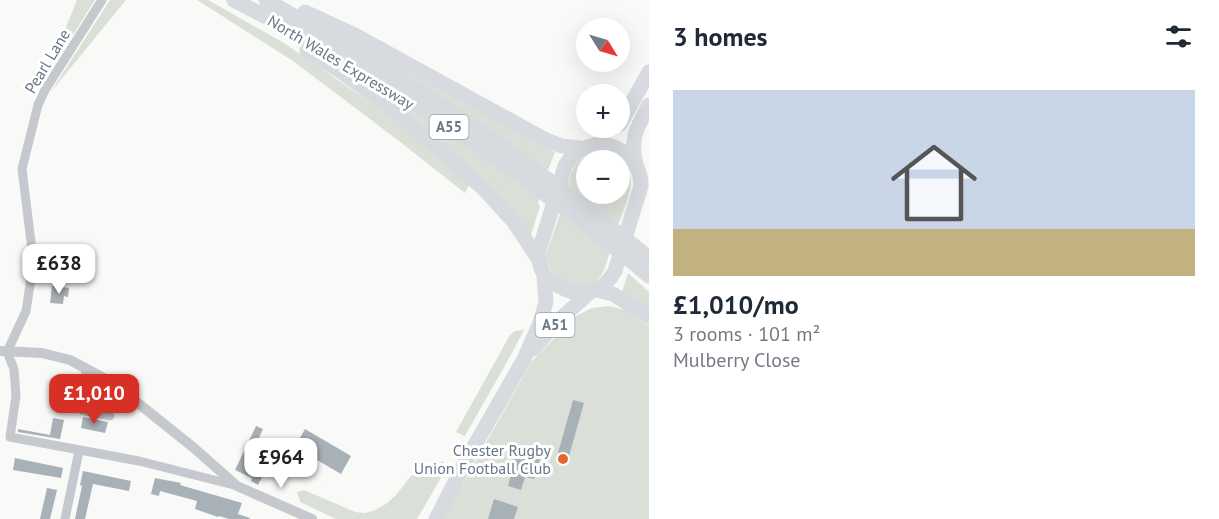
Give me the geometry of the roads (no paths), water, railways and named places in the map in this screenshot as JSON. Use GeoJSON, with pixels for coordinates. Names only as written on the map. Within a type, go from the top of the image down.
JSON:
{"type":"FeatureCollection","features":[{"type":"Feature","properties":{"kind":"highway"},"geometry":{"type":"LineString","coordinates":[[226,0],[340,71],[395,111],[484,189],[514,222],[539,260]]}},
{"type":"Feature","properties":{"kind":"highway","name":"North Wales Expressway"},"geometry":{"type":"LineString","coordinates":[[234,0],[380,81],[528,181],[649,276]]}},
{"type":"Feature","properties":{"kind":"highway","name":"North Wales Expressway"},"geometry":{"type":"LineString","coordinates":[[266,0],[360,54],[457,115],[539,173],[649,258]]}},
{"type":"Feature","properties":{"kind":"highway"},"geometry":{"type":"LineString","coordinates":[[280,0],[355,35],[546,140],[562,146],[606,144],[621,149],[631,158],[642,178]]}},
{"type":"Feature","properties":{"kind":"highway","name":"A51"},"geometry":{"type":"LineString","coordinates":[[630,105],[649,72]]}},
{"type":"Feature","properties":{"kind":"highway","name":"A51"},"geometry":{"type":"LineString","coordinates":[[523,361],[558,321],[593,291],[604,285],[618,265],[642,186],[642,178],[633,149],[634,137],[649,105]]}},
{"type":"Feature","properties":{"kind":"highway","name":"A51"},"geometry":{"type":"LineString","coordinates":[[436,519],[523,361],[544,313],[546,297],[544,275],[539,260],[541,241],[568,160],[603,138]]}},
{"type":"Feature","properties":{"kind":"highway","name":"A51"},"geometry":{"type":"LineString","coordinates":[[544,275],[566,290],[582,293],[593,291]]}},
{"type":"Feature","properties":{"kind":"highway"},"geometry":{"type":"LineString","coordinates":[[593,291],[613,294],[649,317]]}},
{"type":"Feature","properties":{"kind":"street","name":"Pearl Lane"},"geometry":{"type":"LineString","coordinates":[[4,351],[26,310],[32,272],[33,258],[22,169],[31,129],[45,90],[102,0]]}},
{"type":"Feature","properties":{"kind":"street"},"geometry":{"type":"LineString","coordinates":[[4,351],[42,353],[70,360],[113,383],[237,486]]}},
{"type":"Feature","properties":{"kind":"street"},"geometry":{"type":"LineString","coordinates":[[4,351],[14,369],[16,396],[5,438],[140,461],[237,486],[312,519]]}},
{"type":"Feature","properties":{"kind":"street"},"geometry":{"type":"LineString","coordinates":[[86,369],[82,410],[110,416]]}},
{"type":"Feature","properties":{"kind":"street"},"geometry":{"type":"LineString","coordinates":[[65,519],[79,451]]}},
{"type":"Feature","properties":{"kind":"place","name":"Chester Rugby Union Football Club"},"geometry":{"type":"Point","coordinates":[563,459]}}]}
